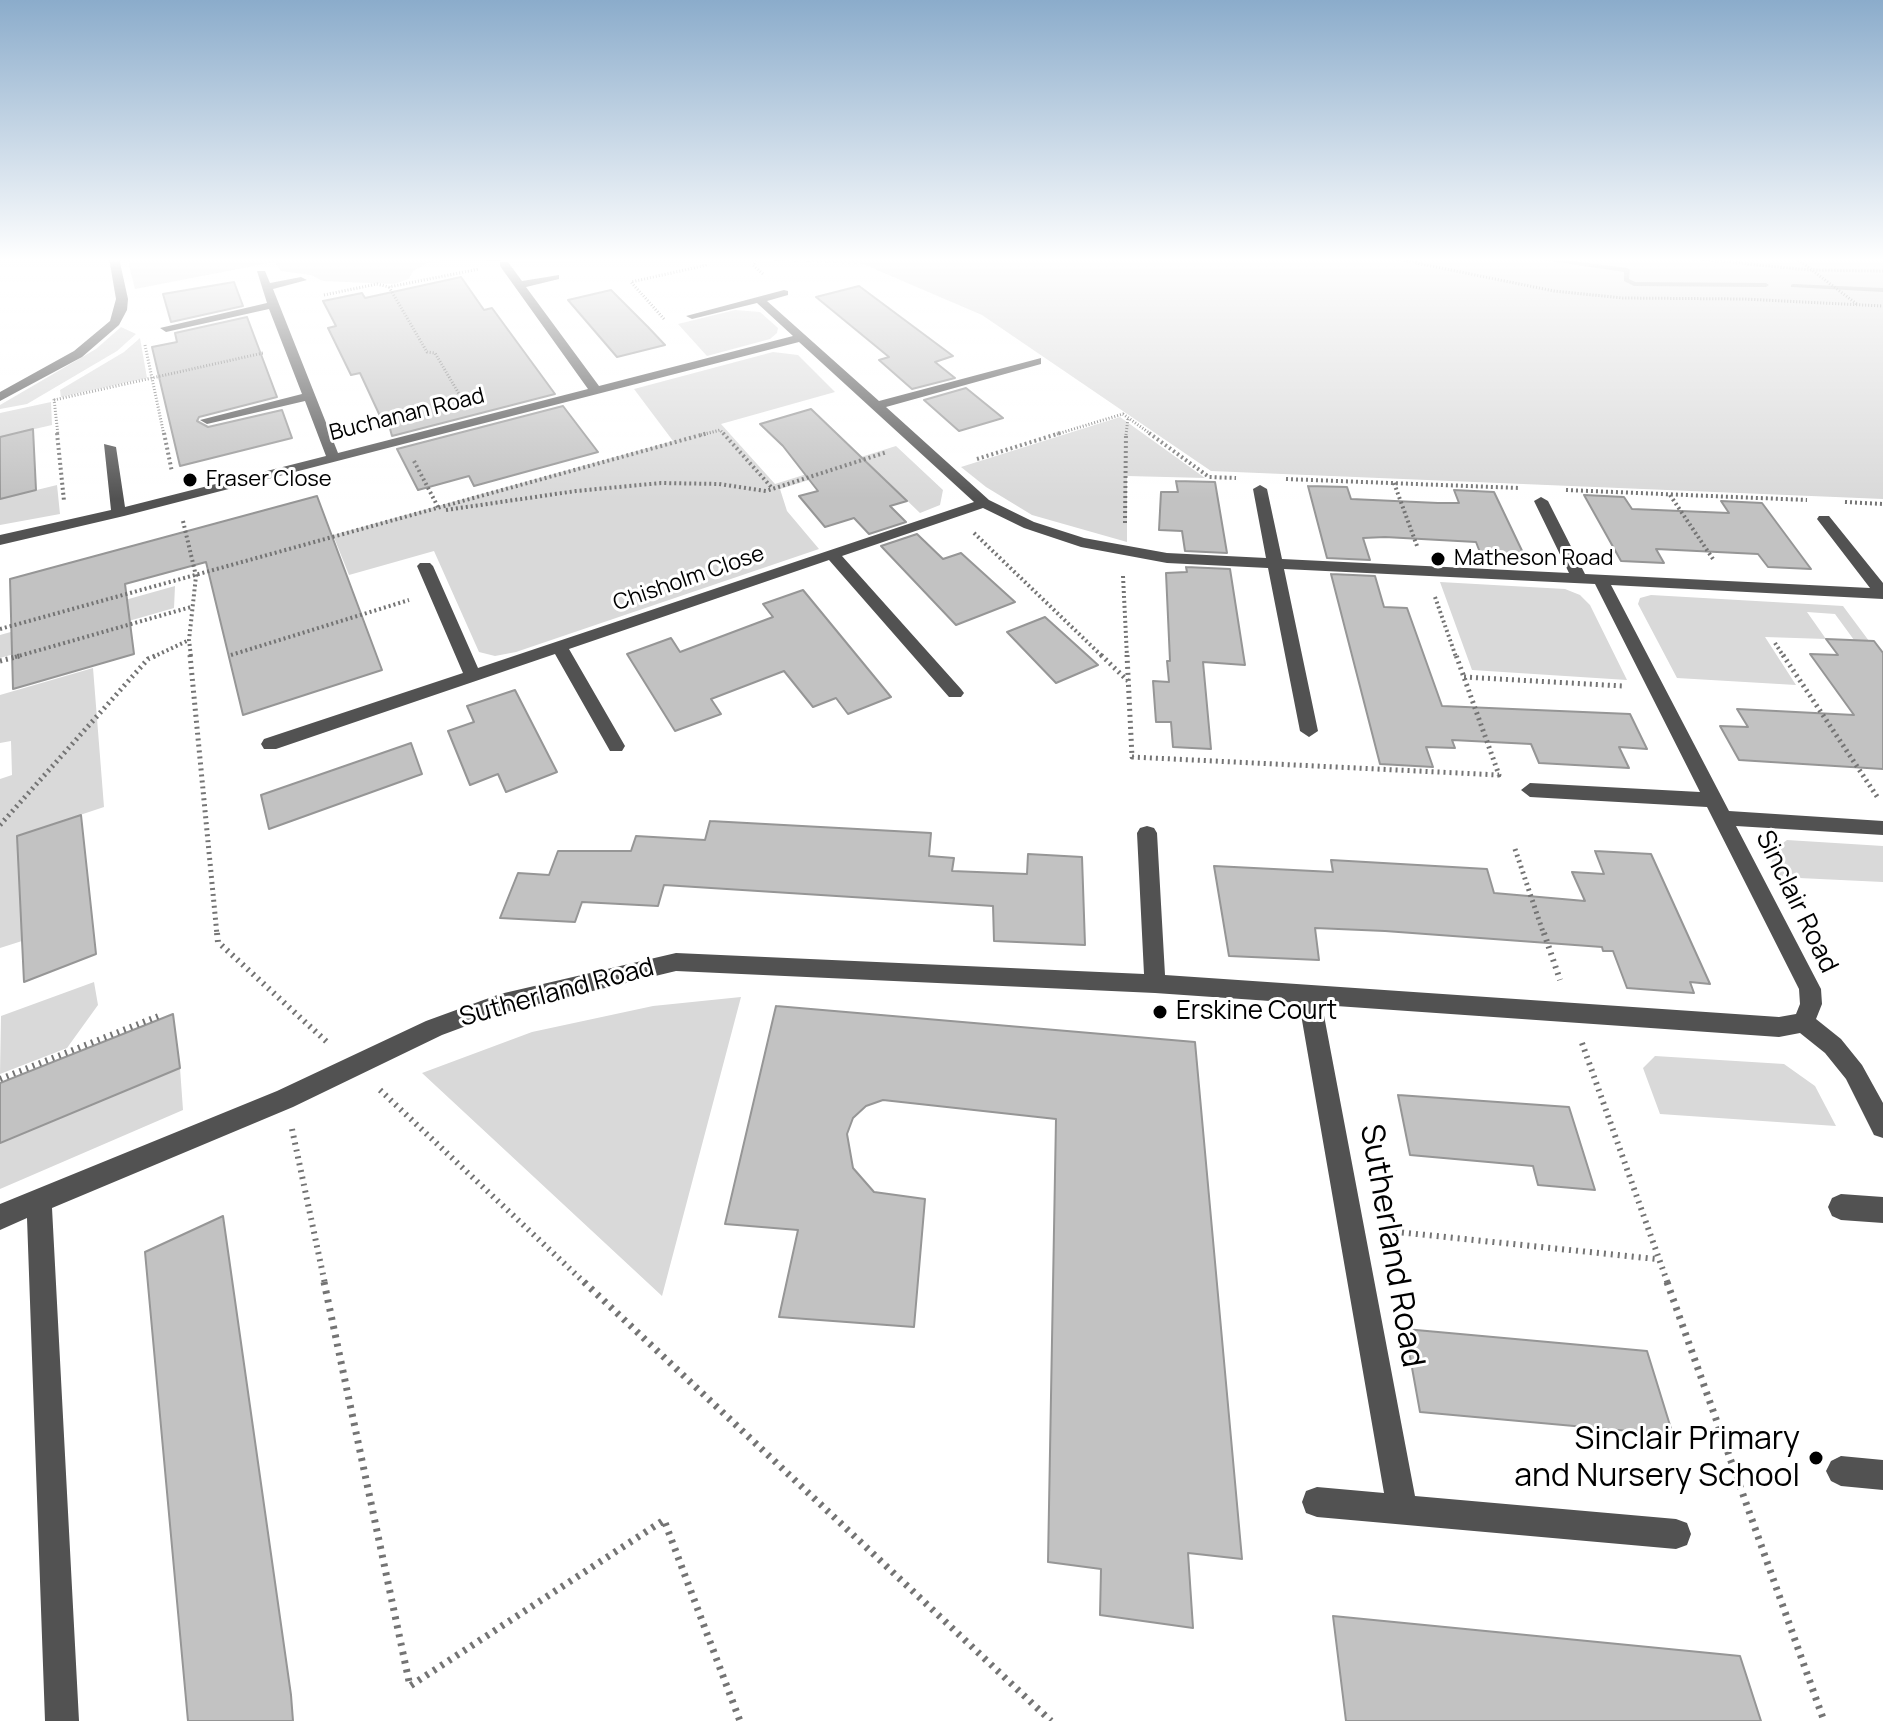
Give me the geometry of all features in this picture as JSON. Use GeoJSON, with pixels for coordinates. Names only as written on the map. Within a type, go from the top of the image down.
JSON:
{"type":"FeatureCollection","features":[{"type":"Feature","properties":{"kind":"street"},"geometry":{"type":"LineString","coordinates":[[0,397],[78,354],[100,338]]}},
{"type":"Feature","properties":{"kind":"street"},"geometry":{"type":"LineString","coordinates":[[285,338],[333,457]]}},
{"type":"Feature","properties":{"kind":"street"},"geometry":{"type":"LineString","coordinates":[[558,338],[595,389]]}},
{"type":"Feature","properties":{"kind":"street","name":"Buchanan Road"},"geometry":{"type":"LineString","coordinates":[[0,540],[119,513],[799,338]]}},
{"type":"Feature","properties":{"kind":"street"},"geometry":{"type":"LineString","coordinates":[[800,338],[984,503],[1029,525],[1125,552],[1167,558],[1883,594]]}},
{"type":"Feature","properties":{"kind":"street"},"geometry":{"type":"LineString","coordinates":[[876,406],[1037,361]]}},
{"type":"Feature","properties":{"kind":"street"},"geometry":{"type":"LineString","coordinates":[[207,420],[308,396]]}},
{"type":"Feature","properties":{"kind":"street"},"geometry":{"type":"LineString","coordinates":[[109,447],[119,513]]}},
{"type":"Feature","properties":{"kind":"street"},"geometry":{"type":"LineString","coordinates":[[1260,489],[1309,731]]}},
{"type":"Feature","properties":{"kind":"street"},"geometry":{"type":"LineString","coordinates":[[1536,495],[1579,578]]}},
{"type":"Feature","properties":{"kind":"street","name":"Chisholm Close"},"geometry":{"type":"LineString","coordinates":[[270,744],[984,503]]}},
{"type":"Feature","properties":{"kind":"street"},"geometry":{"type":"LineString","coordinates":[[1824,519],[1883,594]]}},
{"type":"Feature","properties":{"kind":"street"},"geometry":{"type":"LineString","coordinates":[[833,555],[955,693]]}},
{"type":"Feature","properties":{"kind":"street"},"geometry":{"type":"LineString","coordinates":[[425,566],[474,677]]}},
{"type":"Feature","properties":{"kind":"street","name":"Sinclair Road"},"geometry":{"type":"LineString","coordinates":[[1600,579],[1810,989],[1811,1004],[1803,1022]]}},
{"type":"Feature","properties":{"kind":"street"},"geometry":{"type":"LineString","coordinates":[[560,648],[616,746]]}},
{"type":"Feature","properties":{"kind":"street"},"geometry":{"type":"LineString","coordinates":[[1530,790],[1718,809]]}},
{"type":"Feature","properties":{"kind":"street","name":"Sinclair Road"},"geometry":{"type":"LineString","coordinates":[[1718,809],[1883,828]]}},
{"type":"Feature","properties":{"kind":"street"},"geometry":{"type":"LineString","coordinates":[[1147,833],[1155,984]]}},
{"type":"Feature","properties":{"kind":"street","name":"Sutherland Road"},"geometry":{"type":"LineString","coordinates":[[0,1217],[285,1099],[434,1028],[500,1004],[676,962],[1155,984],[1779,1027],[1803,1022]]}},
{"type":"Feature","properties":{"kind":"street","name":"Sutherland Road"},"geometry":{"type":"LineString","coordinates":[[1309,995],[1402,1509]]}},
{"type":"Feature","properties":{"kind":"street"},"geometry":{"type":"LineString","coordinates":[[1803,1022],[1833,1046],[1854,1072],[1883,1127]]}},
{"type":"Feature","properties":{"kind":"street"},"geometry":{"type":"LineString","coordinates":[[39,1200],[62,1721]]}},
{"type":"Feature","properties":{"kind":"street"},"geometry":{"type":"LineString","coordinates":[[1841,1207],[1883,1210]]}},
{"type":"Feature","properties":{"kind":"street"},"geometry":{"type":"LineString","coordinates":[[1841,1471],[1883,1475]]}},
{"type":"Feature","properties":{"kind":"street"},"geometry":{"type":"LineString","coordinates":[[1317,1502],[1676,1534]]}},
{"type":"Feature","properties":{"kind":"path"},"geometry":{"type":"LineString","coordinates":[[143,338],[196,576],[189,640],[218,942],[1051,1721]]}},
{"type":"Feature","properties":{"kind":"path"},"geometry":{"type":"LineString","coordinates":[[419,338],[427,352],[435,353],[475,420]]}},
{"type":"Feature","properties":{"kind":"path"},"geometry":{"type":"LineString","coordinates":[[61,398],[268,352]]}},
{"type":"Feature","properties":{"kind":"path"},"geometry":{"type":"LineString","coordinates":[[54,391],[64,502]]}},
{"type":"Feature","properties":{"kind":"path"},"geometry":{"type":"LineString","coordinates":[[946,469],[1123,414],[1209,477],[1240,478]]}},
{"type":"Feature","properties":{"kind":"path"},"geometry":{"type":"LineString","coordinates":[[1125,552],[1124,452],[1128,418]]}},
{"type":"Feature","properties":{"kind":"path"},"geometry":{"type":"LineString","coordinates":[[0,629],[720,430],[773,489]]}},
{"type":"Feature","properties":{"kind":"path"},"geometry":{"type":"LineString","coordinates":[[403,439],[439,509]]}},
{"type":"Feature","properties":{"kind":"path"},"geometry":{"type":"LineString","coordinates":[[430,511],[661,483],[719,484],[766,491],[915,443]]}},
{"type":"Feature","properties":{"kind":"path"},"geometry":{"type":"LineString","coordinates":[[1286,479],[1394,483],[1536,495]]}},
{"type":"Feature","properties":{"kind":"path"},"geometry":{"type":"LineString","coordinates":[[1394,483],[1415,540]]}},
{"type":"Feature","properties":{"kind":"path"},"geometry":{"type":"LineString","coordinates":[[1562,490],[1807,500]]}},
{"type":"Feature","properties":{"kind":"path"},"geometry":{"type":"LineString","coordinates":[[1669,494],[1709,553]]}},
{"type":"Feature","properties":{"kind":"path"},"geometry":{"type":"LineString","coordinates":[[1837,502],[1883,504]]}},
{"type":"Feature","properties":{"kind":"path"},"geometry":{"type":"LineString","coordinates":[[953,513],[1128,682]]}},
{"type":"Feature","properties":{"kind":"path"},"geometry":{"type":"LineString","coordinates":[[231,655],[437,592]]}},
{"type":"Feature","properties":{"kind":"path"},"geometry":{"type":"LineString","coordinates":[[0,661],[191,607]]}},
{"type":"Feature","properties":{"kind":"path"},"geometry":{"type":"LineString","coordinates":[[0,825],[148,659],[189,640]]}},
{"type":"Feature","properties":{"kind":"path"},"geometry":{"type":"LineString","coordinates":[[1775,643],[1883,805]]}},
{"type":"Feature","properties":{"kind":"path"},"geometry":{"type":"LineString","coordinates":[[1464,677],[1656,688]]}},
{"type":"Feature","properties":{"kind":"path"},"geometry":{"type":"LineString","coordinates":[[1515,849],[1657,1259],[1824,1721]]}},
{"type":"Feature","properties":{"kind":"path"},"geometry":{"type":"LineString","coordinates":[[0,1079],[161,1015]]}},
{"type":"Feature","properties":{"kind":"path"},"geometry":{"type":"LineString","coordinates":[[285,1099],[410,1686],[664,1520],[740,1721]]}},
{"type":"Feature","properties":{"kind":"path"},"geometry":{"type":"LineString","coordinates":[[1351,1228],[1657,1259]]}},
{"type":"Feature","properties":{"kind":"shaded area"},"geometry":{"type":"Polygon","coordinates":[[[108,338],[131,338],[117,351],[27,404],[0,409],[0,405],[96,349],[108,338]]]}},
{"type":"Feature","properties":{"kind":"shaded area"},"geometry":{"type":"Polygon","coordinates":[[[140,338],[147,378],[61,397],[60,390],[124,352],[140,338]]]}},
{"type":"Feature","properties":{"kind":"shaded area"},"geometry":{"type":"Polygon","coordinates":[[[691,338],[771,338],[770,339],[707,356],[691,338]]]}},
{"type":"Feature","properties":{"kind":"shaded area"},"geometry":{"type":"Polygon","coordinates":[[[1016,338],[1883,338],[1883,499],[1211,471],[1016,338]]]}},
{"type":"Feature","properties":{"kind":"shaded area"},"geometry":{"type":"Polygon","coordinates":[[[773,352],[798,355],[835,392],[721,424],[775,484],[896,446],[943,490],[940,505],[920,513],[867,462],[780,489],[787,511],[819,549],[516,652],[495,656],[479,652],[434,551],[349,575],[333,535],[673,441],[634,389],[773,352]]]}},
{"type":"Feature","properties":{"kind":"shaded area"},"geometry":{"type":"Polygon","coordinates":[[[51,402],[52,425],[0,437],[0,413],[51,402]]]}},
{"type":"Feature","properties":{"kind":"shaded area"},"geometry":{"type":"Polygon","coordinates":[[[1120,417],[1205,478],[1127,476],[1127,542],[1032,515],[986,487],[961,467],[1120,417]]]}},
{"type":"Feature","properties":{"kind":"shaded area"},"geometry":{"type":"Polygon","coordinates":[[[57,485],[60,514],[0,525],[0,499],[57,485]]]}},
{"type":"Feature","properties":{"kind":"shaded area"},"geometry":{"type":"Polygon","coordinates":[[[1440,582],[1565,589],[1580,595],[1590,605],[1627,680],[1472,670],[1440,582]]]}},
{"type":"Feature","properties":{"kind":"shaded area"},"geometry":{"type":"Polygon","coordinates":[[[175,586],[174,608],[0,658],[0,635],[175,586]]]}},
{"type":"Feature","properties":{"kind":"shaded area"},"geometry":{"type":"Polygon","coordinates":[[[1651,595],[1843,606],[1869,641],[1854,640],[1835,614],[1807,612],[1826,639],[1765,637],[1796,685],[1677,678],[1638,604],[1640,598],[1651,595]]]}},
{"type":"Feature","properties":{"kind":"shaded area"},"geometry":{"type":"Polygon","coordinates":[[[93,668],[104,807],[17,836],[22,941],[0,948],[0,779],[12,775],[11,741],[0,743],[0,695],[93,668]]]}},
{"type":"Feature","properties":{"kind":"shaded area"},"geometry":{"type":"Polygon","coordinates":[[[1787,840],[1883,846],[1883,882],[1778,877],[1771,865],[1774,850],[1787,840]]]}},
{"type":"Feature","properties":{"kind":"shaded area"},"geometry":{"type":"Polygon","coordinates":[[[94,982],[98,1005],[67,1048],[0,1074],[1,1016],[94,982]]]}},
{"type":"Feature","properties":{"kind":"shaded area"},"geometry":{"type":"Polygon","coordinates":[[[741,997],[662,1296],[422,1073],[532,1032],[653,1006],[741,997]]]}},
{"type":"Feature","properties":{"kind":"shaded area"},"geometry":{"type":"Polygon","coordinates":[[[1655,1056],[1784,1064],[1815,1086],[1836,1126],[1660,1114],[1643,1068],[1655,1056]]]}},
{"type":"Feature","properties":{"kind":"shaded area"},"geometry":{"type":"Polygon","coordinates":[[[180,1068],[183,1110],[0,1189],[0,1143],[180,1068]]]}},
{"type":"Feature","properties":{"kind":"building"},"geometry":{"type":"Polygon","coordinates":[[[176,338],[255,338],[277,397],[199,417],[197,421],[208,427],[282,410],[292,438],[180,466],[152,347],[177,342],[176,338]]]}},
{"type":"Feature","properties":{"kind":"building"},"geometry":{"type":"Polygon","coordinates":[[[333,338],[514,338],[555,394],[392,436],[386,414],[380,416],[360,373],[351,375],[333,338]]]}},
{"type":"Feature","properties":{"kind":"building"},"geometry":{"type":"Polygon","coordinates":[[[601,338],[658,338],[665,345],[617,357],[601,338]]]}},
{"type":"Feature","properties":{"kind":"building"},"geometry":{"type":"Polygon","coordinates":[[[866,338],[929,338],[953,356],[935,362],[955,378],[912,389],[879,360],[889,357],[866,338]]]}},
{"type":"Feature","properties":{"kind":"building"},"geometry":{"type":"Polygon","coordinates":[[[966,388],[1003,418],[959,431],[924,400],[966,388]]]}},
{"type":"Feature","properties":{"kind":"building"},"geometry":{"type":"Polygon","coordinates":[[[563,406],[598,452],[474,486],[469,476],[418,490],[397,449],[563,406]]]}},
{"type":"Feature","properties":{"kind":"building"},"geometry":{"type":"Polygon","coordinates":[[[811,409],[907,501],[890,506],[906,522],[869,534],[854,518],[825,527],[799,496],[818,491],[783,446],[760,424],[811,409]]]}},
{"type":"Feature","properties":{"kind":"building"},"geometry":{"type":"Polygon","coordinates":[[[33,429],[36,490],[0,499],[0,437],[33,429]]]}},
{"type":"Feature","properties":{"kind":"building"},"geometry":{"type":"Polygon","coordinates":[[[1176,481],[1215,482],[1227,553],[1185,551],[1182,531],[1159,530],[1161,492],[1178,492],[1176,481]]]}},
{"type":"Feature","properties":{"kind":"building"},"geometry":{"type":"Polygon","coordinates":[[[1308,486],[1347,487],[1351,499],[1438,503],[1459,503],[1454,490],[1494,492],[1525,557],[1481,555],[1476,542],[1385,537],[1363,538],[1370,560],[1327,558],[1308,486]]]}},
{"type":"Feature","properties":{"kind":"building"},"geometry":{"type":"Polygon","coordinates":[[[1584,495],[1624,497],[1632,509],[1729,513],[1721,501],[1762,503],[1811,569],[1768,567],[1758,554],[1656,549],[1664,563],[1621,561],[1584,495]]]}},
{"type":"Feature","properties":{"kind":"building"},"geometry":{"type":"Polygon","coordinates":[[[317,496],[382,670],[243,715],[206,562],[125,584],[134,654],[13,689],[10,579],[317,496]]]}},
{"type":"Feature","properties":{"kind":"building"},"geometry":{"type":"Polygon","coordinates":[[[917,534],[943,559],[961,553],[1015,602],[956,625],[881,546],[917,534]]]}},
{"type":"Feature","properties":{"kind":"building"},"geometry":{"type":"Polygon","coordinates":[[[1186,567],[1230,569],[1245,665],[1203,662],[1211,749],[1173,747],[1171,722],[1156,722],[1153,681],[1169,682],[1166,573],[1187,572],[1186,567]]]}},
{"type":"Feature","properties":{"kind":"building"},"geometry":{"type":"Polygon","coordinates":[[[1331,574],[1375,576],[1384,607],[1407,608],[1442,706],[1630,714],[1647,749],[1619,747],[1629,768],[1539,763],[1531,744],[1452,740],[1455,748],[1426,747],[1433,767],[1380,764],[1331,574]]]}},
{"type":"Feature","properties":{"kind":"building"},"geometry":{"type":"Polygon","coordinates":[[[803,590],[891,697],[848,714],[836,698],[813,707],[784,671],[711,699],[721,714],[675,731],[627,654],[671,638],[680,652],[773,617],[763,604],[803,590]]]}},
{"type":"Feature","properties":{"kind":"building"},"geometry":{"type":"Polygon","coordinates":[[[1045,617],[1098,665],[1056,683],[1007,632],[1045,617]]]}},
{"type":"Feature","properties":{"kind":"building"},"geometry":{"type":"Polygon","coordinates":[[[1826,639],[1874,641],[1883,653],[1883,769],[1739,760],[1720,726],[1748,727],[1737,709],[1854,715],[1810,654],[1838,655],[1826,639]]]}},
{"type":"Feature","properties":{"kind":"building"},"geometry":{"type":"Polygon","coordinates":[[[515,690],[557,772],[506,792],[498,774],[470,785],[448,731],[474,722],[467,706],[515,690]]]}},
{"type":"Feature","properties":{"kind":"building"},"geometry":{"type":"Polygon","coordinates":[[[411,743],[422,774],[269,829],[261,795],[411,743]]]}},
{"type":"Feature","properties":{"kind":"building"},"geometry":{"type":"Polygon","coordinates":[[[81,815],[96,954],[24,982],[17,836],[81,815]]]}},
{"type":"Feature","properties":{"kind":"building"},"geometry":{"type":"Polygon","coordinates":[[[710,821],[931,833],[929,856],[954,858],[952,871],[1027,874],[1028,854],[1082,857],[1085,945],[994,941],[993,906],[664,885],[658,906],[582,902],[575,922],[500,918],[518,873],[549,875],[558,851],[631,851],[636,836],[705,840],[710,821]]]}},
{"type":"Feature","properties":{"kind":"building"},"geometry":{"type":"Polygon","coordinates":[[[1595,851],[1651,854],[1710,984],[1690,982],[1694,993],[1627,988],[1613,951],[1603,951],[1602,947],[1385,931],[1315,928],[1319,960],[1229,956],[1214,866],[1333,872],[1331,860],[1487,869],[1494,893],[1585,901],[1572,872],[1604,874],[1595,851]]]}},
{"type":"Feature","properties":{"kind":"building"},"geometry":{"type":"Polygon","coordinates":[[[776,1006],[1195,1042],[1242,1559],[1188,1553],[1193,1628],[1100,1615],[1101,1569],[1048,1562],[1056,1119],[883,1100],[866,1106],[853,1118],[847,1134],[853,1168],[874,1192],[925,1199],[914,1327],[779,1317],[798,1230],[725,1224],[776,1006]]]}},
{"type":"Feature","properties":{"kind":"building"},"geometry":{"type":"Polygon","coordinates":[[[173,1014],[180,1068],[0,1143],[0,1083],[173,1014]]]}},
{"type":"Feature","properties":{"kind":"building"},"geometry":{"type":"Polygon","coordinates":[[[1398,1095],[1569,1107],[1595,1190],[1538,1185],[1533,1166],[1410,1155],[1398,1095]]]}},
{"type":"Feature","properties":{"kind":"building"},"geometry":{"type":"Polygon","coordinates":[[[223,1216],[293,1721],[188,1721],[145,1252],[223,1216]]]}},
{"type":"Feature","properties":{"kind":"building"},"geometry":{"type":"Polygon","coordinates":[[[1405,1329],[1647,1351],[1673,1435],[1420,1412],[1405,1329]]]}},
{"type":"Feature","properties":{"kind":"building"},"geometry":{"type":"Polygon","coordinates":[[[1333,1616],[1740,1656],[1761,1721],[1346,1721],[1333,1616]]]}},
{"type":"Feature","properties":{"kind":"place","name":"Fraser Close"},"geometry":{"type":"Point","coordinates":[190,480]}},
{"type":"Feature","properties":{"kind":"place","name":"Matheson Road"},"geometry":{"type":"Point","coordinates":[1438,559]}},
{"type":"Feature","properties":{"kind":"place","name":"Erskine Court"},"geometry":{"type":"Point","coordinates":[1160,1012]}},
{"type":"Feature","properties":{"kind":"place","name":"Sinclair Primary and Nursery School"},"geometry":{"type":"Point","coordinates":[1816,1458]}}]}
